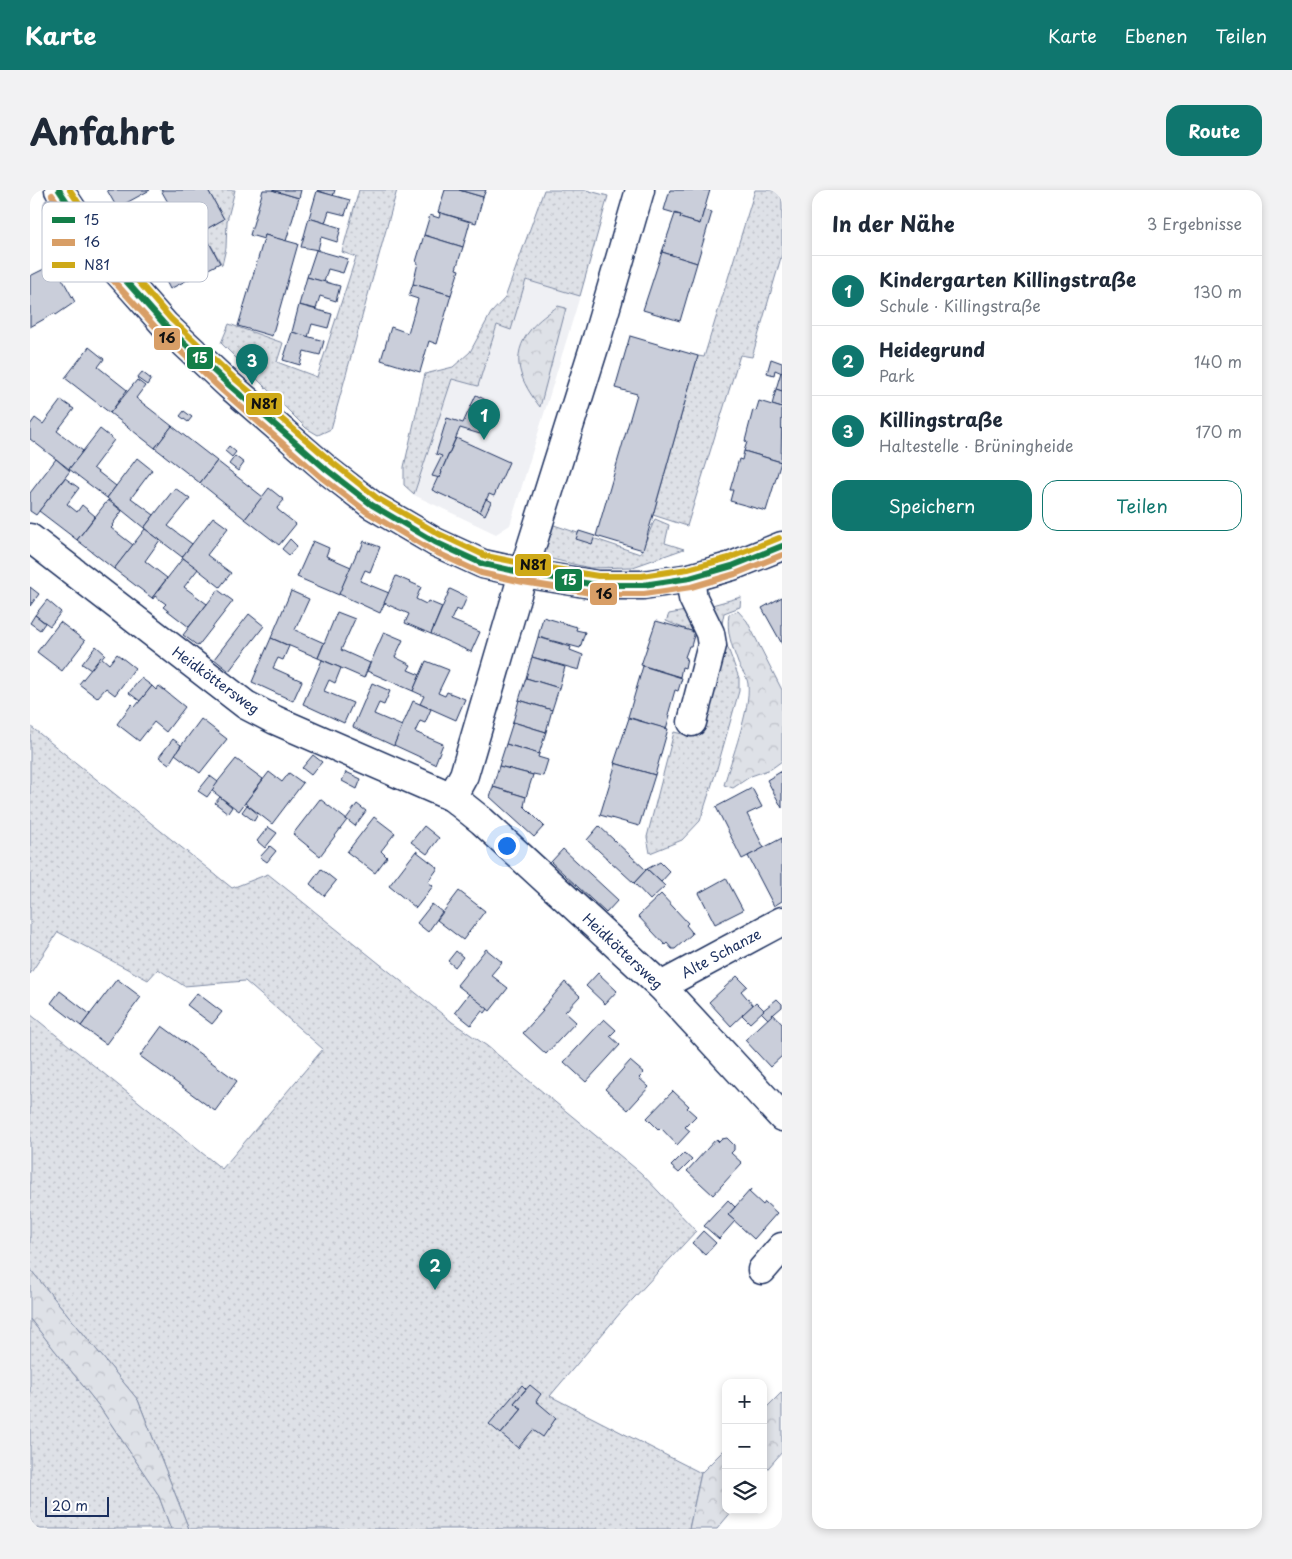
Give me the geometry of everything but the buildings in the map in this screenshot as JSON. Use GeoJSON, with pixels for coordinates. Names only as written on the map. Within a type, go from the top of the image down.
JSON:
{"type":"FeatureCollection","features":[{"type":"Feature","properties":{"kind":"street"},"geometry":{"type":"LineString","coordinates":[[59,190],[67,202]]}},
{"type":"Feature","properties":{"kind":"street"},"geometry":{"type":"LineString","coordinates":[[452,797],[464,775],[640,190]]}},
{"type":"Feature","properties":{"kind":"street"},"geometry":{"type":"LineString","coordinates":[[127,282],[165,325],[229,385],[327,470],[372,505],[435,542],[483,564],[524,574],[597,585],[643,585],[690,578],[732,566],[782,546]]}},
{"type":"Feature","properties":{"kind":"street","name":"Heidköttersweg"},"geometry":{"type":"LineString","coordinates":[[30,538],[246,705],[275,720],[452,797],[482,822],[661,986],[782,1116]]}},
{"type":"Feature","properties":{"kind":"street"},"geometry":{"type":"LineString","coordinates":[[690,578],[693,598],[710,632],[712,645],[692,722]]}},
{"type":"Feature","properties":{"kind":"street","name":"Alte Schanze"},"geometry":{"type":"LineString","coordinates":[[661,986],[782,921]]}},
{"type":"Feature","properties":{"kind":"street"},"geometry":{"type":"LineString","coordinates":[[762,1270],[782,1247]]}},
{"type":"Feature","properties":{"kind":"shaded area"},"geometry":{"type":"Polygon","coordinates":[[[526,280],[580,296],[510,525],[496,534],[414,495],[452,379],[478,386],[497,325],[511,329],[526,280]]]}},
{"type":"Feature","properties":{"kind":"green space"},"geometry":{"type":"Polygon","coordinates":[[[208,190],[235,190],[227,221],[226,248],[222,265],[208,240],[208,228],[224,219],[208,190]]]}},
{"type":"Feature","properties":{"kind":"green space"},"geometry":{"type":"Polygon","coordinates":[[[359,190],[397,190],[331,429],[318,435],[306,428],[221,343],[229,324],[283,343],[277,362],[317,377],[356,257],[342,252],[359,190]]]}},
{"type":"Feature","properties":{"kind":"green space"},"geometry":{"type":"Polygon","coordinates":[[[544,190],[586,190],[608,196],[580,296],[526,280],[511,330],[497,325],[478,386],[452,379],[414,494],[404,485],[404,467],[425,374],[453,367],[470,352],[491,313],[505,298],[544,190]]]}},
{"type":"Feature","properties":{"kind":"green space"},"geometry":{"type":"Polygon","coordinates":[[[755,190],[782,190],[782,254],[752,357],[740,355],[687,526],[653,515],[698,356],[704,357],[755,190]]]}},
{"type":"Feature","properties":{"kind":"green space"},"geometry":{"type":"Polygon","coordinates":[[[558,306],[566,308],[540,407],[523,379],[519,359],[520,349],[524,339],[534,326],[558,306]]]}},
{"type":"Feature","properties":{"kind":"green space"},"geometry":{"type":"Polygon","coordinates":[[[655,519],[669,525],[665,543],[684,549],[633,567],[590,568],[543,557],[554,525],[640,554],[655,519]]]}},
{"type":"Feature","properties":{"kind":"green space"},"geometry":{"type":"Polygon","coordinates":[[[741,597],[740,607],[724,613],[721,629],[739,678],[739,691],[700,821],[682,840],[650,853],[647,837],[674,732],[695,737],[717,642],[666,621],[669,614],[701,608],[741,597]]]}},
{"type":"Feature","properties":{"kind":"green space"},"geometry":{"type":"Polygon","coordinates":[[[738,611],[747,621],[782,690],[782,761],[771,769],[751,776],[733,788],[724,785],[744,720],[748,694],[748,684],[738,663],[729,633],[729,614],[738,611]]]}},
{"type":"Feature","properties":{"kind":"green space"},"geometry":{"type":"Polygon","coordinates":[[[30,726],[232,888],[268,874],[452,1022],[487,1046],[641,1173],[696,1231],[621,1312],[550,1396],[701,1473],[689,1529],[189,1529],[138,1400],[30,1269],[30,1014],[222,1169],[323,1049],[245,981],[184,986],[158,969],[148,980],[58,932],[30,974],[30,726]]]}},
{"type":"Feature","properties":{"kind":"green space"},"geometry":{"type":"Polygon","coordinates":[[[30,1269],[138,1400],[189,1529],[171,1529],[158,1494],[99,1406],[30,1319],[30,1269]]]}},
{"type":"Feature","properties":{"kind":"green space"},"geometry":{"type":"Polygon","coordinates":[[[30,1319],[99,1406],[158,1494],[171,1529],[30,1529],[30,1319]]]}},
{"type":"Feature","properties":{"kind":"green space"},"geometry":{"type":"Polygon","coordinates":[[[782,1392],[782,1452],[767,1469],[767,1424],[767,1407],[782,1392]]]}},
{"type":"Feature","properties":{"kind":"green space"},"geometry":{"type":"Polygon","coordinates":[[[722,1452],[722,1514],[730,1514],[717,1529],[689,1529],[701,1473],[722,1452]]]}},
{"type":"Feature","properties":{"kind":"transit line","name":"15"},"geometry":{"type":"LineString","coordinates":[[59,190],[67,202]]}},
{"type":"Feature","properties":{"kind":"transit line","name":"N81"},"geometry":{"type":"LineString","coordinates":[[70,190],[78,202]]}},
{"type":"Feature","properties":{"kind":"transit line","name":"16"},"geometry":{"type":"LineString","coordinates":[[52,195],[57,202]]}},
{"type":"Feature","properties":{"kind":"transit line","name":"16"},"geometry":{"type":"LineString","coordinates":[[115,282],[159,331],[223,391],[321,477],[367,512],[431,550],[481,573],[597,594],[644,594],[691,587],[735,574],[782,555]]}},
{"type":"Feature","properties":{"kind":"transit line","name":"15"},"geometry":{"type":"LineString","coordinates":[[127,282],[165,325],[229,385],[327,470],[372,505],[435,542],[483,564],[597,585],[643,585],[690,578],[732,566],[782,546]]}},
{"type":"Feature","properties":{"kind":"transit line","name":"N81"},"geometry":{"type":"LineString","coordinates":[[139,282],[171,319],[235,379],[377,498],[439,534],[486,556],[598,576],[642,576],[688,569],[729,558],[779,538]]}},
{"type":"Feature","properties":{"kind":"place","name":"Killingstraße"},"geometry":{"type":"Point","coordinates":[252,385]}},
{"type":"Feature","properties":{"kind":"place","name":"Kindergarten Killingstraße"},"geometry":{"type":"Point","coordinates":[484,440]}},
{"type":"Feature","properties":{"kind":"place","name":"Heidegrund"},"geometry":{"type":"Point","coordinates":[435,1290]}}]}
